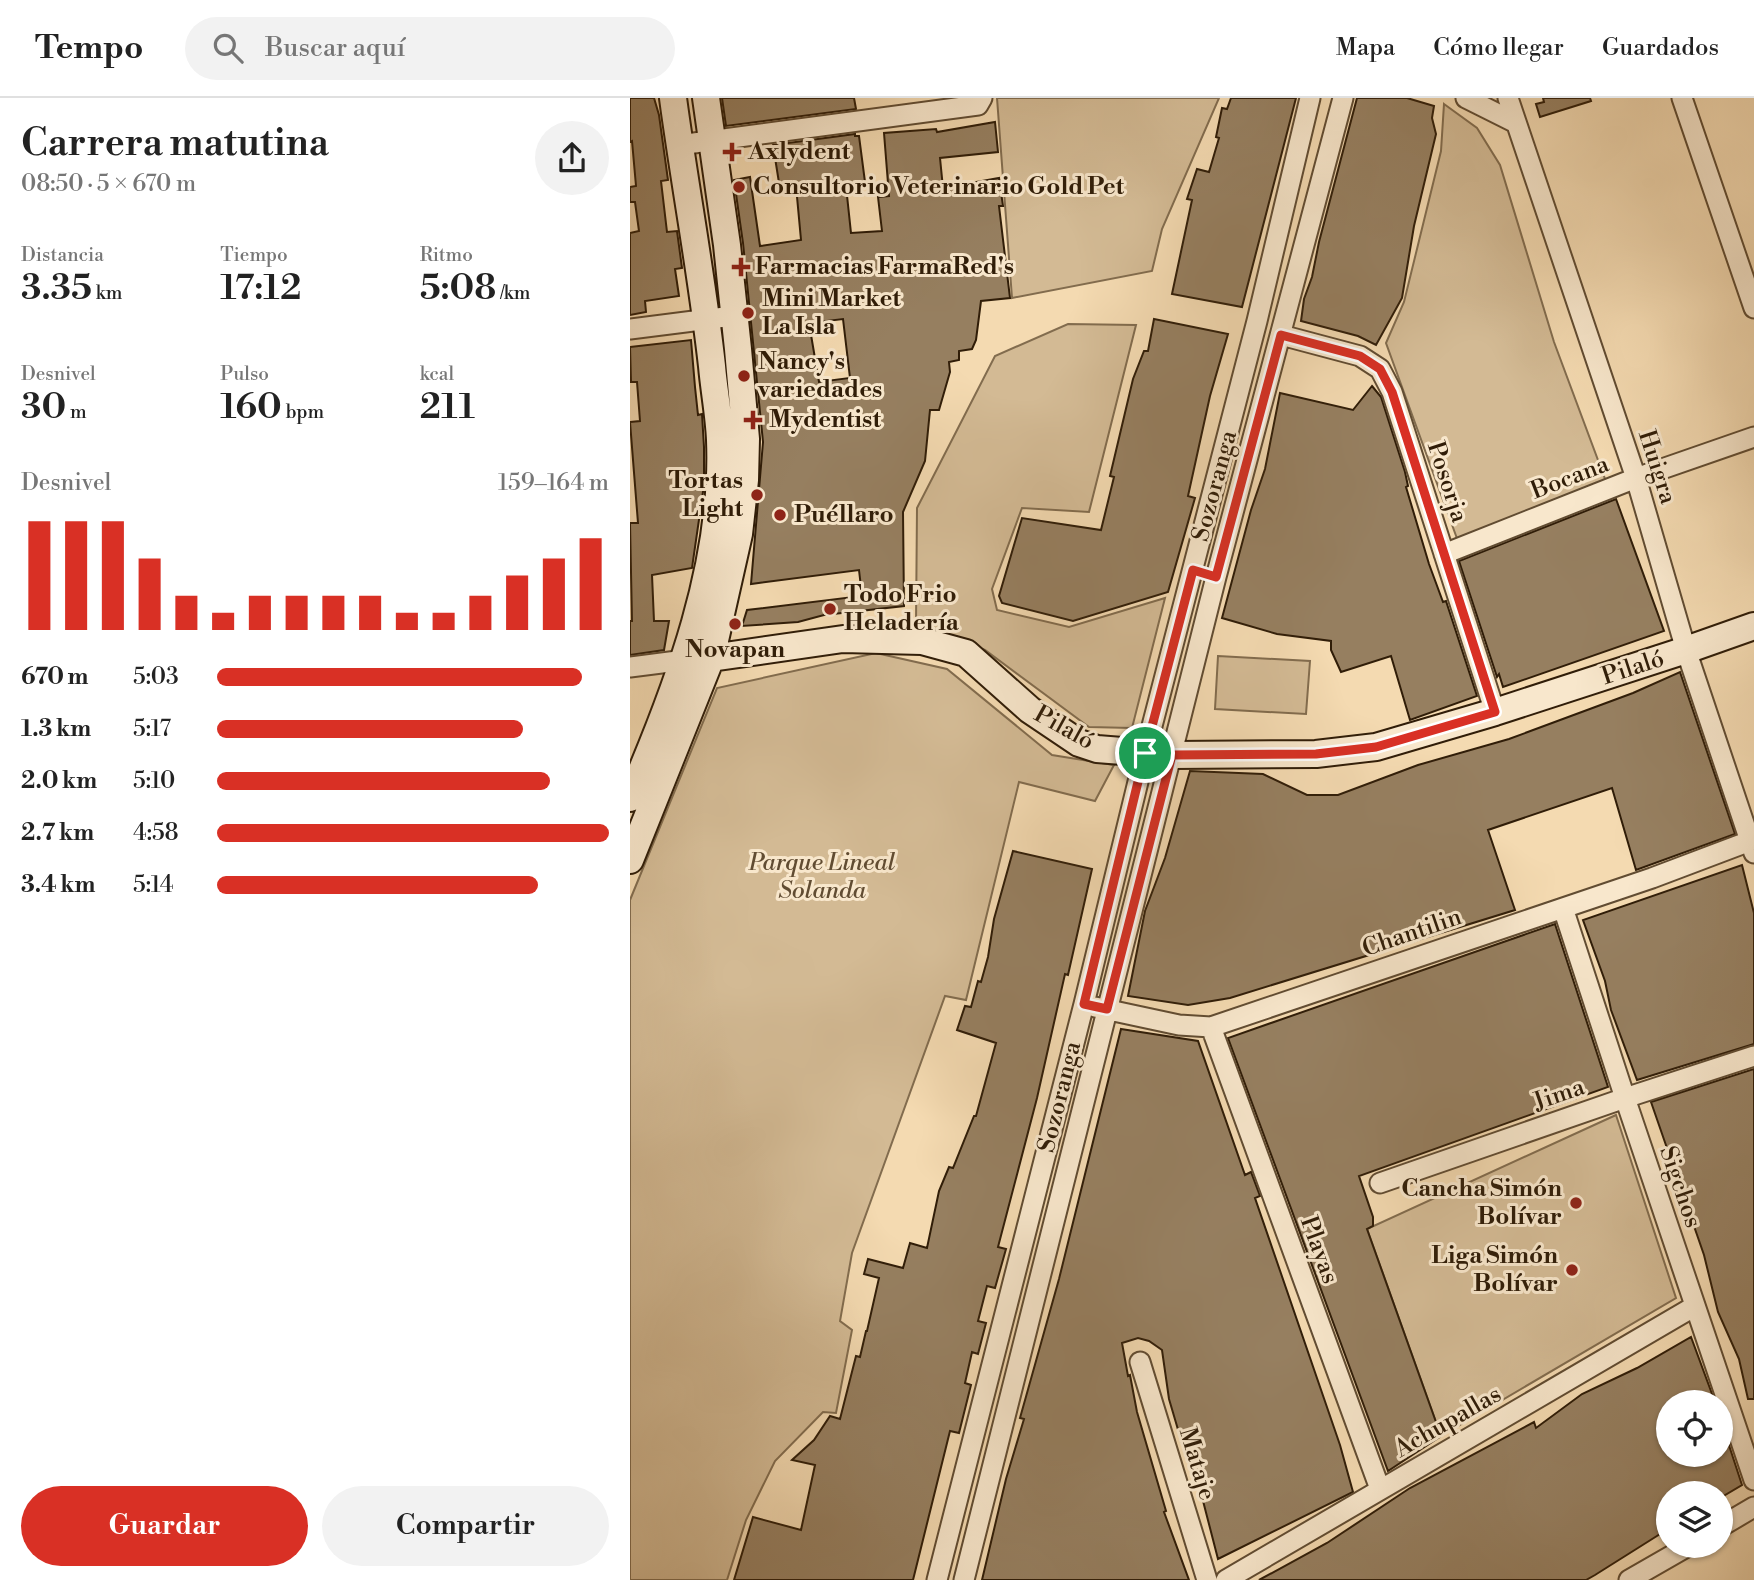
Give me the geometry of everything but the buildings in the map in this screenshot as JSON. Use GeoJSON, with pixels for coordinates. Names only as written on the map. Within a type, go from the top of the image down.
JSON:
{"type":"FeatureCollection","features":[{"type":"Feature","properties":{"kind":"street"},"geometry":{"type":"LineString","coordinates":[[630,797],[685,660],[707,571],[717,507],[720,440],[706,320],[673,98]]}},
{"type":"Feature","properties":{"kind":"street"},"geometry":{"type":"LineString","coordinates":[[630,860],[711,659],[739,534],[745,480],[746,439],[727,245],[706,98]]}},
{"type":"Feature","properties":{"kind":"street","name":"Sozoranga"},"geometry":{"type":"LineString","coordinates":[[937,1580],[1145,753],[1257,321],[1310,98]]}},
{"type":"Feature","properties":{"kind":"street","name":"Sozoranga"},"geometry":{"type":"LineString","coordinates":[[964,1580],[1216,577],[1343,98]]}},
{"type":"Feature","properties":{"kind":"street"},"geometry":{"type":"LineString","coordinates":[[1466,98],[1516,123]]}},
{"type":"Feature","properties":{"kind":"street","name":"Huigra"},"geometry":{"type":"LineString","coordinates":[[1508,98],[1636,478],[1686,650],[1752,847]]}},
{"type":"Feature","properties":{"kind":"street"},"geometry":{"type":"LineString","coordinates":[[1682,98],[1754,308]]}},
{"type":"Feature","properties":{"kind":"street"},"geometry":{"type":"LineString","coordinates":[[679,145],[980,101]]}},
{"type":"Feature","properties":{"kind":"street"},"geometry":{"type":"LineString","coordinates":[[630,329],[733,316]]}},
{"type":"Feature","properties":{"kind":"street","name":"Posorja"},"geometry":{"type":"LineString","coordinates":[[1281,335],[1360,356],[1380,369],[1392,392],[1495,712]]}},
{"type":"Feature","properties":{"kind":"street","name":"Bocana"},"geometry":{"type":"LineString","coordinates":[[1444,554],[1636,478],[1754,437]]}},
{"type":"Feature","properties":{"kind":"street"},"geometry":{"type":"LineString","coordinates":[[1193,570],[1216,577]]}},
{"type":"Feature","properties":{"kind":"street","name":"Pilaló"},"geometry":{"type":"LineString","coordinates":[[630,667],[711,659],[843,639],[922,640],[965,653],[1030,710],[1079,743],[1097,749],[1172,755],[1316,754],[1376,747],[1495,712],[1754,625]]}},
{"type":"Feature","properties":{"kind":"street","name":"Chantilin"},"geometry":{"type":"LineString","coordinates":[[1084,1004],[1179,1025],[1211,1027],[1652,878],[1752,847]]}},
{"type":"Feature","properties":{"kind":"street","name":"Sigchos"},"geometry":{"type":"LineString","coordinates":[[1563,908],[1754,1480]]}},
{"type":"Feature","properties":{"kind":"street","name":"Playas"},"geometry":{"type":"LineString","coordinates":[[1211,1027],[1380,1489]]}},
{"type":"Feature","properties":{"kind":"street","name":"Jima"},"geometry":{"type":"LineString","coordinates":[[1380,1183],[1754,1056]]}},
{"type":"Feature","properties":{"kind":"street","name":"Achupallas"},"geometry":{"type":"LineString","coordinates":[[1226,1580],[1695,1306]]}},
{"type":"Feature","properties":{"kind":"street","name":"Mataje"},"geometry":{"type":"LineString","coordinates":[[1140,1362],[1207,1580]]}},
{"type":"Feature","properties":{"kind":"street"},"geometry":{"type":"LineString","coordinates":[[1733,1519],[1754,1507]]}},
{"type":"Feature","properties":{"kind":"street"},"geometry":{"type":"LineString","coordinates":[[1629,1580],[1667,1558]]}},
{"type":"Feature","properties":{"kind":"green space"},"geometry":{"type":"Polygon","coordinates":[[[997,98],[1219,98],[1162,229],[1152,271],[1012,298],[997,98]]]}},
{"type":"Feature","properties":{"kind":"green space"},"geometry":{"type":"Polygon","coordinates":[[[1444,104],[1477,128],[1500,165],[1554,342],[1608,487],[1459,544],[1386,343],[1404,302],[1441,151],[1444,104]]]}},
{"type":"Feature","properties":{"kind":"green space"},"geometry":{"type":"Polygon","coordinates":[[[1068,324],[1136,325],[1089,512],[1022,508],[992,589],[997,610],[1069,627],[1165,598],[1132,728],[1089,727],[985,650],[916,624],[917,508],[995,356],[1068,324]]]}},
{"type":"Feature","properties":{"kind":"green space","name":"Parque Lineal Solanda"},"geometry":{"type":"Polygon","coordinates":[[[876,653],[947,669],[1052,755],[1114,765],[1095,801],[1019,782],[966,1000],[945,996],[852,1253],[840,1321],[852,1330],[836,1413],[823,1412],[775,1461],[746,1520],[727,1580],[630,1580],[630,900],[717,688],[876,653]]]}},
{"type":"Feature","properties":{"kind":"green space"},"geometry":{"type":"Polygon","coordinates":[[[1218,656],[1310,661],[1306,714],[1215,709],[1218,656]]]}},
{"type":"Feature","properties":{"kind":"green space"},"geometry":{"type":"Polygon","coordinates":[[[1616,1115],[1676,1298],[1441,1436],[1367,1229],[1616,1115]]]}},
{"type":"Feature","properties":{"kind":"place","name":"Axlydent"},"geometry":{"type":"Point","coordinates":[732,152]}},
{"type":"Feature","properties":{"kind":"place","name":"Consultorio Veterinario Gold Pet"},"geometry":{"type":"Point","coordinates":[739,187]}},
{"type":"Feature","properties":{"kind":"place","name":"Farmacias FarmaRed's"},"geometry":{"type":"Point","coordinates":[741,267]}},
{"type":"Feature","properties":{"kind":"place","name":"Mini Market La Isla"},"geometry":{"type":"Point","coordinates":[748,313]}},
{"type":"Feature","properties":{"kind":"place","name":"Nancy's variedades"},"geometry":{"type":"Point","coordinates":[744,376]}},
{"type":"Feature","properties":{"kind":"place","name":"Mydentist"},"geometry":{"type":"Point","coordinates":[753,420]}},
{"type":"Feature","properties":{"kind":"place","name":"Tortas Light"},"geometry":{"type":"Point","coordinates":[757,495]}},
{"type":"Feature","properties":{"kind":"place","name":"Puéllaro"},"geometry":{"type":"Point","coordinates":[780,515]}},
{"type":"Feature","properties":{"kind":"place","name":"Todo Frio Heladería"},"geometry":{"type":"Point","coordinates":[830,609]}},
{"type":"Feature","properties":{"kind":"place","name":"Novapan"},"geometry":{"type":"Point","coordinates":[735,624]}},
{"type":"Feature","properties":{"kind":"place","name":"Cancha Simón Bolívar"},"geometry":{"type":"Point","coordinates":[1576,1203]}},
{"type":"Feature","properties":{"kind":"place","name":"Liga Simón Bolívar"},"geometry":{"type":"Point","coordinates":[1572,1270]}},
{"type":"Feature","properties":{"kind":"route"},"geometry":{"type":"LineString","coordinates":[[1281,335],[1360,356],[1380,369],[1392,392],[1495,712],[1376,747],[1316,754],[1172,755],[1107,1009],[1084,1004],[1145,753],[1193,570],[1216,577],[1281,335]]}}]}
